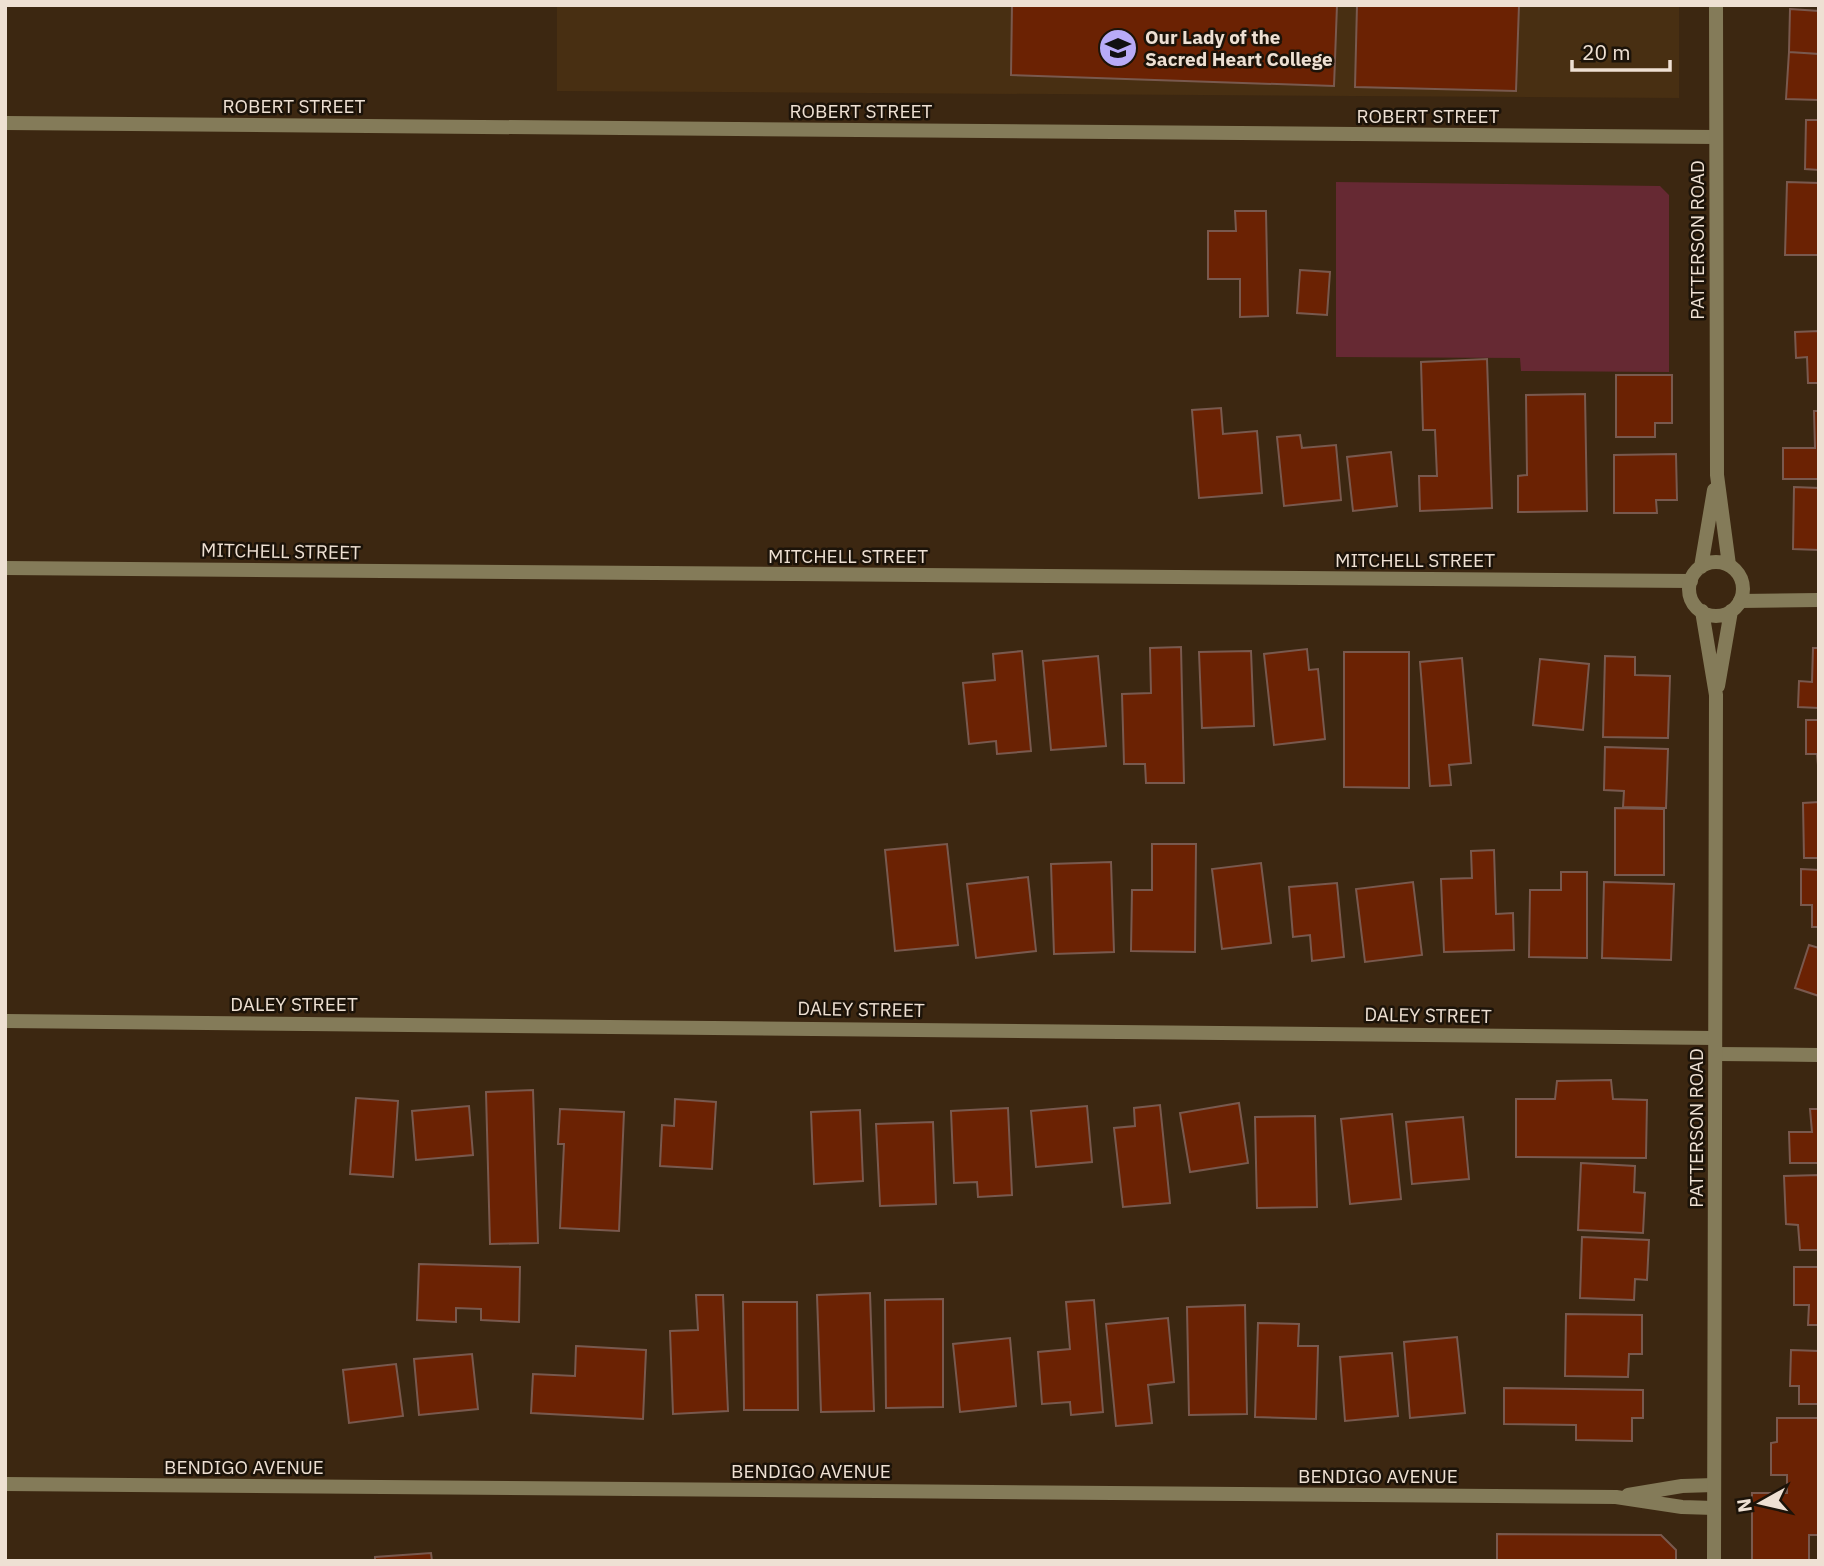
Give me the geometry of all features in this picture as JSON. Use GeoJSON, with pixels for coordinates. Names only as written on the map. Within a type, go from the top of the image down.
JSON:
{"type":"FeatureCollection","features":[{"type":"Feature","properties":{"kind":"street","name":"PATTERSON ROAD"},"geometry":{"type":"LineString","coordinates":[[1716,5],[1717,475],[1729,565]]}},
{"type":"Feature","properties":{"kind":"street","name":"ROBERT STREET"},"geometry":{"type":"LineString","coordinates":[[5,123],[1716,137]]}},
{"type":"Feature","properties":{"kind":"street","name":"PATTERSON ROAD"},"geometry":{"type":"LineString","coordinates":[[1701,567],[1717,475]]}},
{"type":"Feature","properties":{"kind":"street"},"geometry":{"type":"LineString","coordinates":[[1736,606],[1743,584],[1740,577],[1729,565],[1715,562],[1701,567],[1691,581],[1692,598],[1702,611],[1717,616],[1736,606],[1819,600]]}},
{"type":"Feature","properties":{"kind":"street","name":"MITCHELL STREET"},"geometry":{"type":"LineString","coordinates":[[5,568],[1691,581]]}},
{"type":"Feature","properties":{"kind":"street","name":"PATTERSON ROAD"},"geometry":{"type":"LineString","coordinates":[[1716,695],[1736,606]]}},
{"type":"Feature","properties":{"kind":"street","name":"PATTERSON ROAD"},"geometry":{"type":"LineString","coordinates":[[1702,611],[1716,695],[1714,1561]]}},
{"type":"Feature","properties":{"kind":"street","name":"DALEY STREET"},"geometry":{"type":"LineString","coordinates":[[5,1021],[1716,1038]]}},
{"type":"Feature","properties":{"kind":"street"},"geometry":{"type":"LineString","coordinates":[[1716,1055],[1819,1055]]}},
{"type":"Feature","properties":{"kind":"street","name":"BENDIGO AVENUE"},"geometry":{"type":"LineString","coordinates":[[5,1484],[1616,1497],[1682,1507],[1714,1508]]}},
{"type":"Feature","properties":{"kind":"street","name":"BENDIGO AVENUE"},"geometry":{"type":"LineString","coordinates":[[1616,1497],[1682,1486],[1714,1485]]}},
{"type":"Feature","properties":{"kind":"shaded area","name":"Our Lady of the Sacred Heart College"},"geometry":{"type":"Polygon","coordinates":[[[557,5],[1679,5],[1679,98],[557,91],[557,5]]]}},
{"type":"Feature","properties":{"kind":"shaded area"},"geometry":{"type":"Polygon","coordinates":[[[1336,182],[1660,186],[1669,195],[1669,372],[1521,371],[1520,358],[1336,357],[1336,182]]]}},
{"type":"Feature","properties":{"kind":"building"},"geometry":{"type":"Polygon","coordinates":[[[1012,5],[1337,5],[1334,86],[1011,75],[1012,5]]]}},
{"type":"Feature","properties":{"kind":"building"},"geometry":{"type":"Polygon","coordinates":[[[1357,5],[1519,5],[1516,91],[1355,87],[1357,5]]]}},
{"type":"Feature","properties":{"kind":"building"},"geometry":{"type":"Polygon","coordinates":[[[1790,9],[1819,11],[1819,54],[1789,52],[1790,9]]]}},
{"type":"Feature","properties":{"kind":"building"},"geometry":{"type":"Polygon","coordinates":[[[1789,52],[1819,54],[1819,100],[1786,99],[1789,52]]]}},
{"type":"Feature","properties":{"kind":"building"},"geometry":{"type":"Polygon","coordinates":[[[1806,120],[1819,120],[1819,170],[1805,169],[1806,120]]]}},
{"type":"Feature","properties":{"kind":"building"},"geometry":{"type":"Polygon","coordinates":[[[1787,182],[1819,183],[1819,255],[1785,255],[1787,182]]]}},
{"type":"Feature","properties":{"kind":"building"},"geometry":{"type":"Polygon","coordinates":[[[1235,211],[1266,211],[1268,316],[1240,317],[1240,279],[1208,279],[1208,231],[1236,231],[1235,211]]]}},
{"type":"Feature","properties":{"kind":"building"},"geometry":{"type":"Polygon","coordinates":[[[1300,270],[1330,272],[1327,315],[1297,313],[1300,270]]]}},
{"type":"Feature","properties":{"kind":"building"},"geometry":{"type":"Polygon","coordinates":[[[1819,331],[1819,383],[1808,383],[1807,357],[1796,358],[1795,332],[1819,331]]]}},
{"type":"Feature","properties":{"kind":"building"},"geometry":{"type":"Polygon","coordinates":[[[1487,359],[1492,508],[1420,511],[1419,476],[1437,476],[1435,430],[1423,430],[1421,362],[1487,359]]]}},
{"type":"Feature","properties":{"kind":"building"},"geometry":{"type":"Polygon","coordinates":[[[1616,375],[1672,375],[1672,423],[1655,423],[1655,437],[1616,437],[1616,375]]]}},
{"type":"Feature","properties":{"kind":"building"},"geometry":{"type":"Polygon","coordinates":[[[1585,394],[1587,511],[1518,512],[1518,476],[1527,475],[1526,395],[1585,394]]]}},
{"type":"Feature","properties":{"kind":"building"},"geometry":{"type":"Polygon","coordinates":[[[1221,408],[1223,434],[1257,431],[1262,493],[1199,498],[1192,410],[1221,408]]]}},
{"type":"Feature","properties":{"kind":"building"},"geometry":{"type":"Polygon","coordinates":[[[1814,411],[1819,411],[1819,479],[1783,479],[1783,448],[1815,448],[1814,411]]]}},
{"type":"Feature","properties":{"kind":"building"},"geometry":{"type":"Polygon","coordinates":[[[1300,435],[1302,448],[1336,445],[1341,500],[1284,506],[1277,437],[1300,435]]]}},
{"type":"Feature","properties":{"kind":"building"},"geometry":{"type":"Polygon","coordinates":[[[1391,452],[1397,506],[1353,511],[1347,457],[1391,452]]]}},
{"type":"Feature","properties":{"kind":"building"},"geometry":{"type":"Polygon","coordinates":[[[1676,454],[1677,500],[1656,500],[1657,513],[1614,513],[1614,455],[1676,454]]]}},
{"type":"Feature","properties":{"kind":"building"},"geometry":{"type":"Polygon","coordinates":[[[1794,487],[1819,488],[1819,550],[1793,549],[1794,487]]]}},
{"type":"Feature","properties":{"kind":"building"},"geometry":{"type":"Polygon","coordinates":[[[1181,647],[1184,783],[1146,783],[1145,764],[1124,764],[1122,694],[1151,693],[1150,648],[1181,647]]]}},
{"type":"Feature","properties":{"kind":"building"},"geometry":{"type":"Polygon","coordinates":[[[1813,648],[1819,648],[1819,708],[1798,707],[1799,681],[1812,682],[1813,648]]]}},
{"type":"Feature","properties":{"kind":"building"},"geometry":{"type":"Polygon","coordinates":[[[1307,649],[1309,670],[1318,669],[1325,739],[1274,745],[1264,654],[1307,649]]]}},
{"type":"Feature","properties":{"kind":"building"},"geometry":{"type":"Polygon","coordinates":[[[1022,651],[1031,751],[997,754],[996,741],[969,744],[963,683],[995,680],[993,654],[1022,651]]]}},
{"type":"Feature","properties":{"kind":"building"},"geometry":{"type":"Polygon","coordinates":[[[1251,651],[1254,726],[1202,728],[1199,652],[1251,651]]]}},
{"type":"Feature","properties":{"kind":"building"},"geometry":{"type":"Polygon","coordinates":[[[1344,652],[1409,652],[1409,788],[1344,787],[1344,652]]]}},
{"type":"Feature","properties":{"kind":"building"},"geometry":{"type":"Polygon","coordinates":[[[1098,656],[1106,746],[1051,750],[1043,661],[1098,656]]]}},
{"type":"Feature","properties":{"kind":"building"},"geometry":{"type":"Polygon","coordinates":[[[1605,656],[1635,657],[1635,675],[1670,676],[1668,738],[1603,737],[1605,656]]]}},
{"type":"Feature","properties":{"kind":"building"},"geometry":{"type":"Polygon","coordinates":[[[1462,658],[1471,763],[1449,765],[1451,785],[1430,786],[1420,662],[1462,658]]]}},
{"type":"Feature","properties":{"kind":"building"},"geometry":{"type":"Polygon","coordinates":[[[1540,659],[1589,664],[1583,730],[1533,725],[1540,659]]]}},
{"type":"Feature","properties":{"kind":"building"},"geometry":{"type":"Polygon","coordinates":[[[1806,720],[1819,720],[1819,776],[1817,754],[1806,754],[1806,720]]]}},
{"type":"Feature","properties":{"kind":"building"},"geometry":{"type":"Polygon","coordinates":[[[1605,747],[1668,749],[1666,808],[1623,807],[1624,791],[1604,790],[1605,747]]]}},
{"type":"Feature","properties":{"kind":"building"},"geometry":{"type":"Polygon","coordinates":[[[1819,802],[1819,858],[1804,858],[1803,803],[1819,802]]]}},
{"type":"Feature","properties":{"kind":"building"},"geometry":{"type":"Polygon","coordinates":[[[1615,808],[1664,809],[1664,875],[1615,875],[1615,808]]]}},
{"type":"Feature","properties":{"kind":"building"},"geometry":{"type":"Polygon","coordinates":[[[947,844],[958,945],[895,951],[885,850],[947,844]]]}},
{"type":"Feature","properties":{"kind":"building"},"geometry":{"type":"Polygon","coordinates":[[[1152,844],[1196,844],[1195,952],[1131,951],[1132,890],[1152,890],[1152,844]]]}},
{"type":"Feature","properties":{"kind":"building"},"geometry":{"type":"Polygon","coordinates":[[[1494,850],[1496,914],[1513,913],[1514,950],[1444,952],[1441,879],[1472,878],[1471,851],[1494,850]]]}},
{"type":"Feature","properties":{"kind":"building"},"geometry":{"type":"Polygon","coordinates":[[[1111,862],[1114,952],[1054,954],[1051,864],[1111,862]]]}},
{"type":"Feature","properties":{"kind":"building"},"geometry":{"type":"Polygon","coordinates":[[[1261,863],[1271,943],[1222,949],[1212,869],[1261,863]]]}},
{"type":"Feature","properties":{"kind":"building"},"geometry":{"type":"Polygon","coordinates":[[[1801,869],[1819,870],[1819,927],[1812,927],[1812,905],[1801,905],[1801,869]]]}},
{"type":"Feature","properties":{"kind":"building"},"geometry":{"type":"Polygon","coordinates":[[[1561,872],[1587,872],[1587,958],[1529,957],[1530,890],[1561,890],[1561,872]]]}},
{"type":"Feature","properties":{"kind":"building"},"geometry":{"type":"Polygon","coordinates":[[[1028,877],[1036,951],[976,958],[967,884],[1028,877]]]}},
{"type":"Feature","properties":{"kind":"building"},"geometry":{"type":"Polygon","coordinates":[[[1413,882],[1422,955],[1365,962],[1356,889],[1413,882]]]}},
{"type":"Feature","properties":{"kind":"building"},"geometry":{"type":"Polygon","coordinates":[[[1604,882],[1674,884],[1671,960],[1602,958],[1604,882]]]}},
{"type":"Feature","properties":{"kind":"building"},"geometry":{"type":"Polygon","coordinates":[[[1337,883],[1344,957],[1312,961],[1310,935],[1293,937],[1289,887],[1337,883]]]}},
{"type":"Feature","properties":{"kind":"building"},"geometry":{"type":"Polygon","coordinates":[[[1809,945],[1819,948],[1819,996],[1795,988],[1809,945]]]}},
{"type":"Feature","properties":{"kind":"building"},"geometry":{"type":"Polygon","coordinates":[[[1611,1080],[1613,1099],[1647,1100],[1646,1158],[1516,1157],[1516,1099],[1555,1099],[1557,1081],[1611,1080]]]}},
{"type":"Feature","properties":{"kind":"building"},"geometry":{"type":"Polygon","coordinates":[[[533,1090],[538,1243],[490,1244],[486,1092],[533,1090]]]}},
{"type":"Feature","properties":{"kind":"building"},"geometry":{"type":"Polygon","coordinates":[[[356,1098],[398,1101],[393,1177],[350,1174],[356,1098]]]}},
{"type":"Feature","properties":{"kind":"building"},"geometry":{"type":"Polygon","coordinates":[[[675,1099],[716,1102],[712,1169],[660,1166],[662,1125],[674,1126],[675,1099]]]}},
{"type":"Feature","properties":{"kind":"building"},"geometry":{"type":"Polygon","coordinates":[[[1239,1103],[1248,1163],[1190,1172],[1180,1113],[1239,1103]]]}},
{"type":"Feature","properties":{"kind":"building"},"geometry":{"type":"Polygon","coordinates":[[[1160,1105],[1170,1203],[1123,1207],[1114,1128],[1135,1126],[1134,1108],[1160,1105]]]}},
{"type":"Feature","properties":{"kind":"building"},"geometry":{"type":"Polygon","coordinates":[[[469,1106],[473,1155],[416,1160],[412,1111],[469,1106]]]}},
{"type":"Feature","properties":{"kind":"building"},"geometry":{"type":"Polygon","coordinates":[[[1087,1106],[1092,1162],[1036,1167],[1031,1111],[1087,1106]]]}},
{"type":"Feature","properties":{"kind":"building"},"geometry":{"type":"Polygon","coordinates":[[[1008,1108],[1012,1195],[978,1197],[977,1182],[954,1183],[951,1111],[1008,1108]]]}},
{"type":"Feature","properties":{"kind":"building"},"geometry":{"type":"Polygon","coordinates":[[[560,1109],[624,1112],[619,1231],[560,1228],[564,1144],[558,1144],[560,1109]]]}},
{"type":"Feature","properties":{"kind":"building"},"geometry":{"type":"Polygon","coordinates":[[[1810,1109],[1819,1109],[1819,1163],[1790,1163],[1789,1132],[1812,1132],[1810,1109]]]}},
{"type":"Feature","properties":{"kind":"building"},"geometry":{"type":"Polygon","coordinates":[[[860,1110],[863,1181],[814,1184],[811,1112],[860,1110]]]}},
{"type":"Feature","properties":{"kind":"building"},"geometry":{"type":"Polygon","coordinates":[[[1392,1114],[1401,1199],[1350,1204],[1341,1119],[1392,1114]]]}},
{"type":"Feature","properties":{"kind":"building"},"geometry":{"type":"Polygon","coordinates":[[[1315,1116],[1317,1207],[1257,1208],[1255,1117],[1315,1116]]]}},
{"type":"Feature","properties":{"kind":"building"},"geometry":{"type":"Polygon","coordinates":[[[1463,1117],[1469,1179],[1412,1184],[1406,1122],[1463,1117]]]}},
{"type":"Feature","properties":{"kind":"building"},"geometry":{"type":"Polygon","coordinates":[[[933,1122],[936,1204],[880,1206],[876,1124],[933,1122]]]}},
{"type":"Feature","properties":{"kind":"building"},"geometry":{"type":"Polygon","coordinates":[[[1581,1163],[1635,1166],[1634,1192],[1645,1193],[1643,1233],[1578,1230],[1581,1163]]]}},
{"type":"Feature","properties":{"kind":"building"},"geometry":{"type":"Polygon","coordinates":[[[1819,1175],[1819,1250],[1800,1250],[1798,1225],[1786,1224],[1784,1176],[1819,1175]]]}},
{"type":"Feature","properties":{"kind":"building"},"geometry":{"type":"Polygon","coordinates":[[[1582,1237],[1649,1240],[1647,1280],[1635,1279],[1634,1300],[1580,1298],[1582,1237]]]}},
{"type":"Feature","properties":{"kind":"building"},"geometry":{"type":"Polygon","coordinates":[[[419,1264],[520,1267],[519,1322],[481,1320],[481,1309],[456,1308],[456,1322],[417,1320],[419,1264]]]}},
{"type":"Feature","properties":{"kind":"building"},"geometry":{"type":"Polygon","coordinates":[[[1794,1267],[1819,1267],[1819,1325],[1808,1325],[1809,1305],[1794,1305],[1794,1267]]]}},
{"type":"Feature","properties":{"kind":"building"},"geometry":{"type":"Polygon","coordinates":[[[870,1293],[874,1411],[821,1412],[817,1295],[870,1293]]]}},
{"type":"Feature","properties":{"kind":"building"},"geometry":{"type":"Polygon","coordinates":[[[696,1295],[723,1295],[728,1411],[673,1414],[670,1331],[698,1330],[696,1295]]]}},
{"type":"Feature","properties":{"kind":"building"},"geometry":{"type":"Polygon","coordinates":[[[943,1299],[943,1407],[886,1408],[885,1300],[943,1299]]]}},
{"type":"Feature","properties":{"kind":"building"},"geometry":{"type":"Polygon","coordinates":[[[1094,1300],[1103,1412],[1071,1415],[1070,1402],[1042,1404],[1038,1352],[1070,1349],[1066,1302],[1094,1300]]]}},
{"type":"Feature","properties":{"kind":"building"},"geometry":{"type":"Polygon","coordinates":[[[743,1302],[797,1302],[798,1410],[744,1410],[743,1302]]]}},
{"type":"Feature","properties":{"kind":"building"},"geometry":{"type":"Polygon","coordinates":[[[1245,1305],[1247,1414],[1189,1415],[1187,1307],[1245,1305]]]}},
{"type":"Feature","properties":{"kind":"building"},"geometry":{"type":"Polygon","coordinates":[[[1566,1314],[1642,1315],[1642,1354],[1629,1354],[1628,1377],[1565,1376],[1566,1314]]]}},
{"type":"Feature","properties":{"kind":"building"},"geometry":{"type":"Polygon","coordinates":[[[1168,1318],[1174,1382],[1148,1385],[1152,1423],[1116,1426],[1106,1324],[1168,1318]]]}},
{"type":"Feature","properties":{"kind":"building"},"geometry":{"type":"Polygon","coordinates":[[[1258,1323],[1299,1324],[1298,1346],[1318,1346],[1316,1419],[1255,1417],[1258,1323]]]}},
{"type":"Feature","properties":{"kind":"building"},"geometry":{"type":"Polygon","coordinates":[[[1457,1337],[1465,1413],[1410,1418],[1404,1342],[1457,1337]]]}},
{"type":"Feature","properties":{"kind":"building"},"geometry":{"type":"Polygon","coordinates":[[[1010,1338],[1016,1406],[960,1412],[953,1344],[1010,1338]]]}},
{"type":"Feature","properties":{"kind":"building"},"geometry":{"type":"Polygon","coordinates":[[[576,1346],[646,1350],[643,1419],[531,1413],[533,1374],[575,1376],[576,1346]]]}},
{"type":"Feature","properties":{"kind":"building"},"geometry":{"type":"Polygon","coordinates":[[[1791,1350],[1819,1351],[1819,1404],[1799,1404],[1799,1386],[1790,1386],[1791,1350]]]}},
{"type":"Feature","properties":{"kind":"building"},"geometry":{"type":"Polygon","coordinates":[[[1392,1353],[1398,1416],[1345,1421],[1340,1357],[1392,1353]]]}},
{"type":"Feature","properties":{"kind":"building"},"geometry":{"type":"Polygon","coordinates":[[[472,1354],[478,1409],[419,1415],[414,1359],[472,1354]]]}},
{"type":"Feature","properties":{"kind":"building"},"geometry":{"type":"Polygon","coordinates":[[[396,1364],[403,1416],[349,1423],[343,1370],[396,1364]]]}},
{"type":"Feature","properties":{"kind":"building"},"geometry":{"type":"Polygon","coordinates":[[[1504,1388],[1643,1390],[1643,1418],[1632,1418],[1632,1441],[1576,1440],[1576,1425],[1504,1424],[1504,1388]]]}},
{"type":"Feature","properties":{"kind":"building"},"geometry":{"type":"Polygon","coordinates":[[[1777,1418],[1818,1418],[1819,1535],[1809,1535],[1809,1561],[1752,1561],[1752,1493],[1787,1493],[1787,1475],[1771,1475],[1771,1443],[1777,1442],[1777,1418]]]}},
{"type":"Feature","properties":{"kind":"building"},"geometry":{"type":"Polygon","coordinates":[[[1497,1534],[1661,1535],[1676,1550],[1676,1561],[1497,1561],[1497,1534]]]}},
{"type":"Feature","properties":{"kind":"building"},"geometry":{"type":"Polygon","coordinates":[[[431,1553],[432,1561],[375,1561],[375,1557],[431,1553]]]}},
{"type":"Feature","properties":{"kind":"place","name":"Our Lady of the Sacred Heart College"},"geometry":{"type":"Point","coordinates":[1118,48]}}]}
